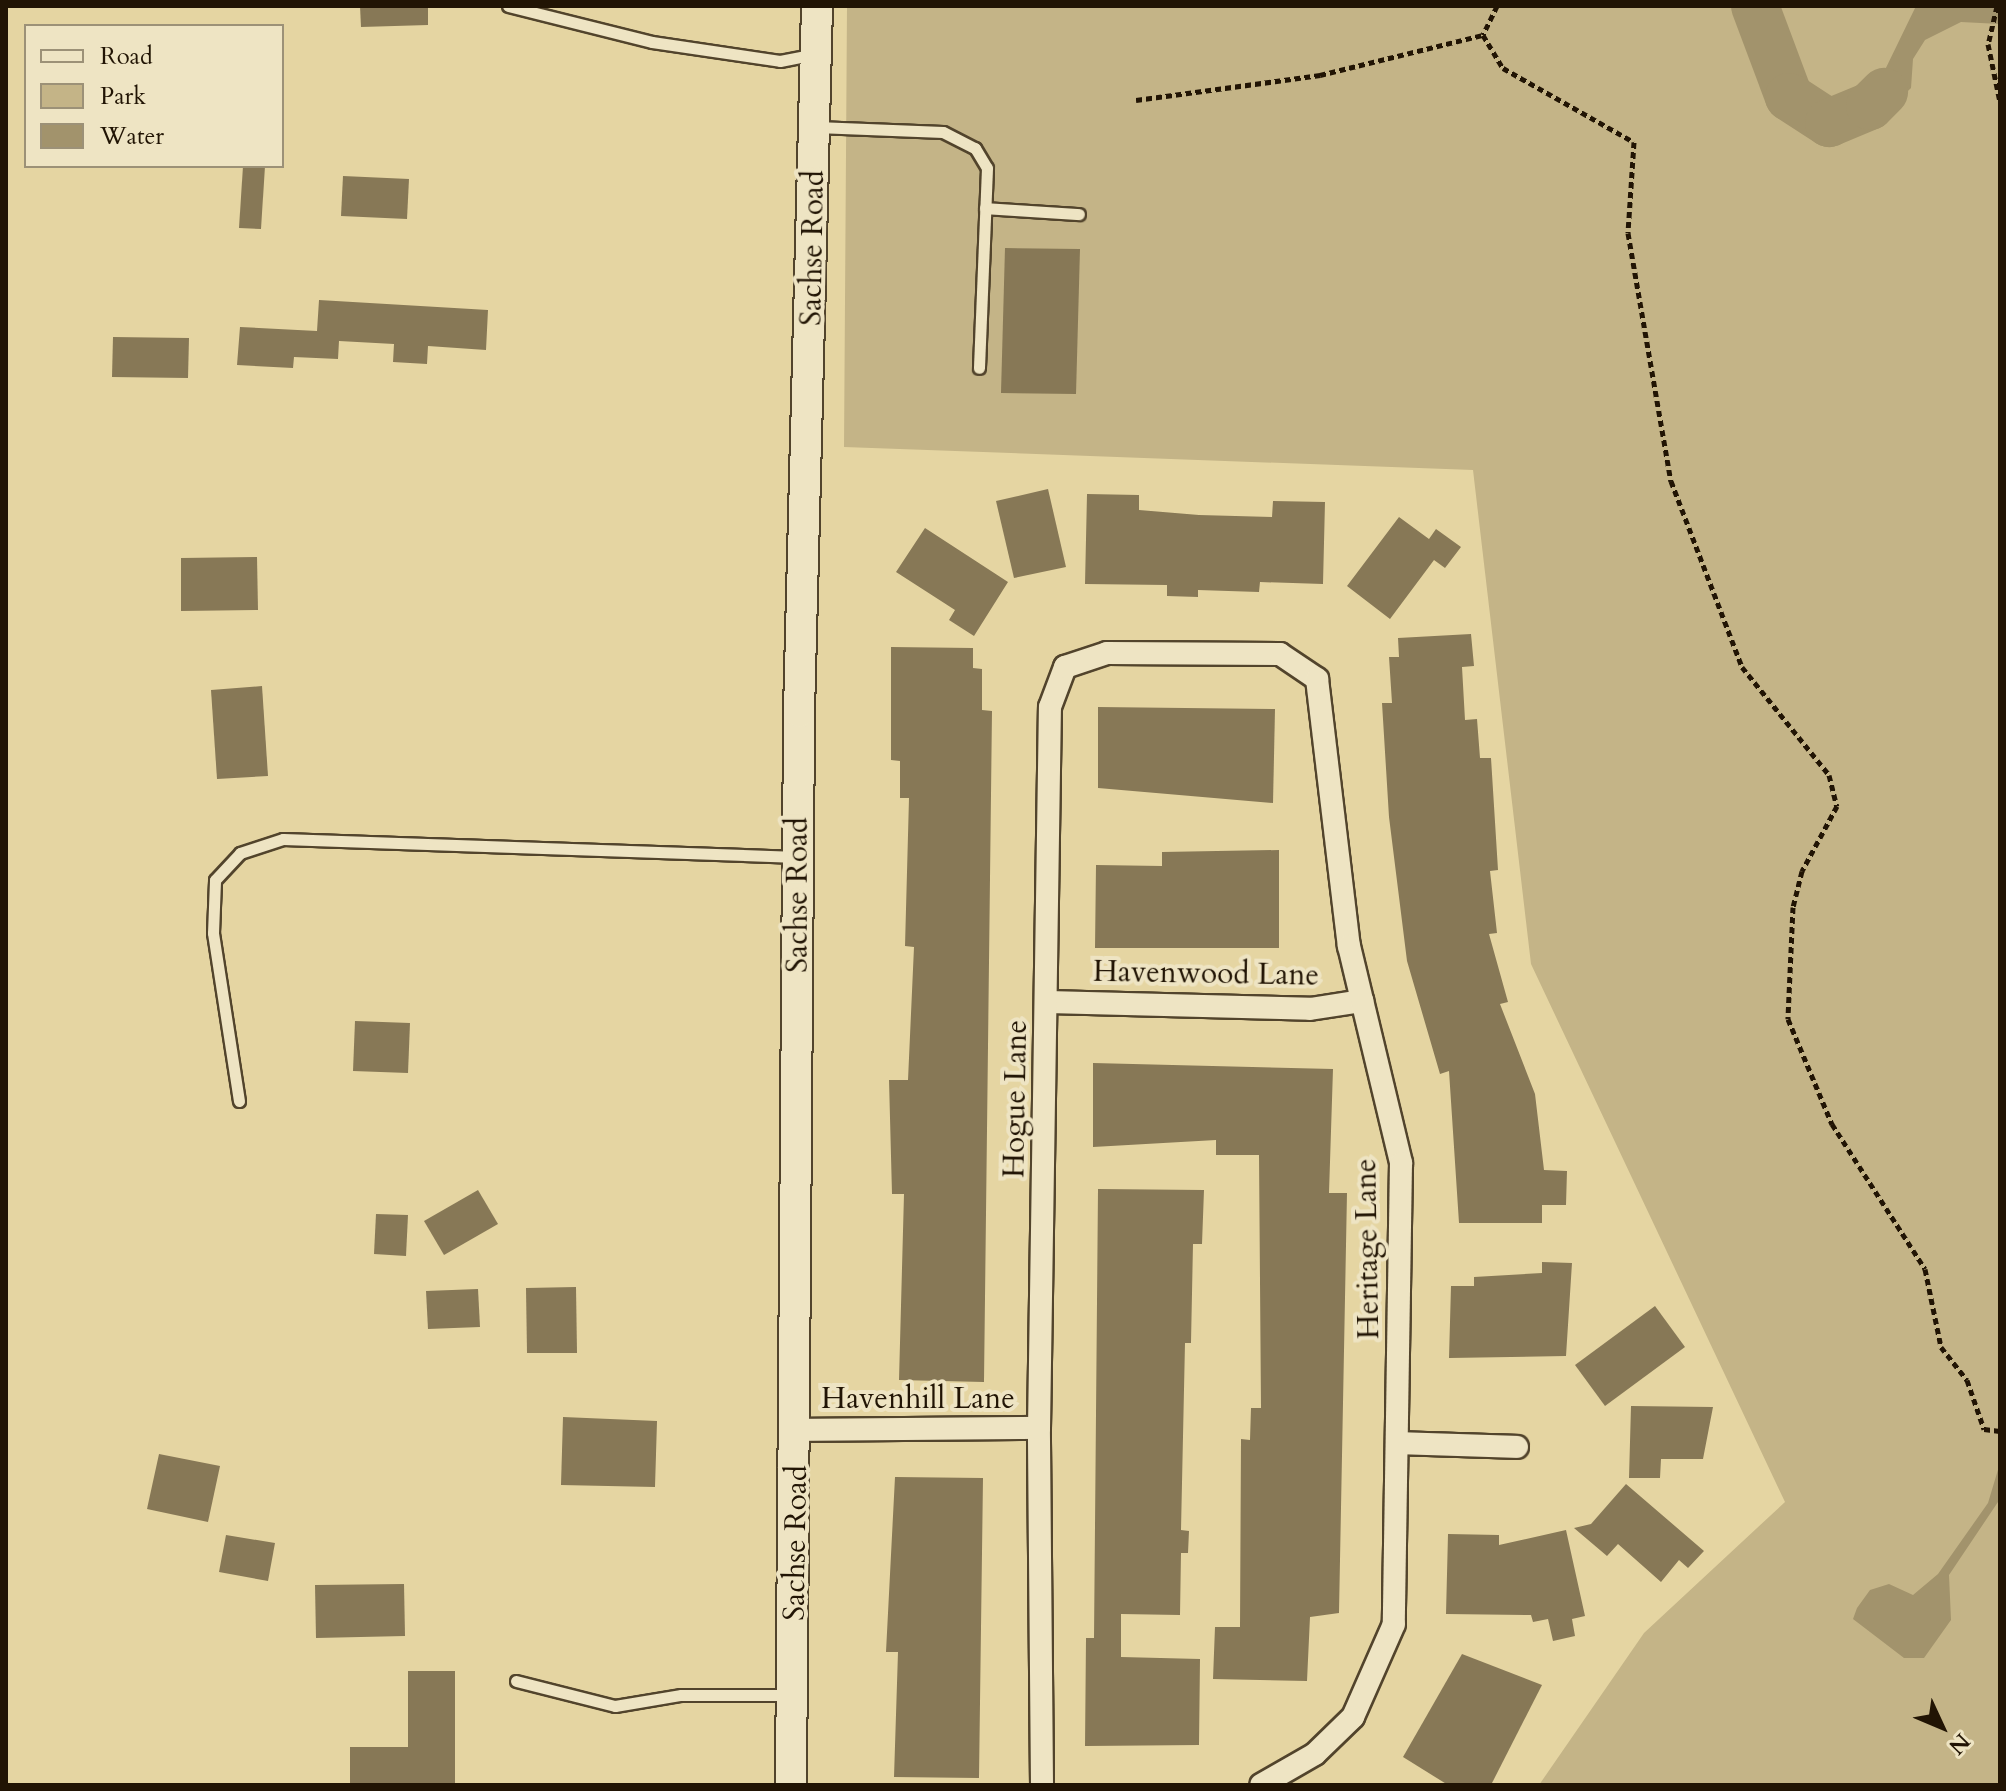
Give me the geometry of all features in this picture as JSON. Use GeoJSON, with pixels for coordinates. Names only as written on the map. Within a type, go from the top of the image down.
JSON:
{"type":"FeatureCollection","features":[{"type":"Feature","properties":{"kind":"main road","name":"Sachse Road"},"geometry":{"type":"LineString","coordinates":[[791,1785],[798,1430],[799,857],[817,6]]}},
{"type":"Feature","properties":{"kind":"street","name":"Hogue Lane"},"geometry":{"type":"LineString","coordinates":[[1042,1785],[1039,1428],[1048,1002],[1050,707],[1065,667],[1092,653],[1280,654],[1307,667]]}},
{"type":"Feature","properties":{"kind":"street","name":"Heritage Lane"},"geometry":{"type":"LineString","coordinates":[[1261,1785],[1315,1754],[1353,1717],[1378,1674],[1399,1573],[1401,1163],[1349,946],[1323,693],[1307,667]]}},
{"type":"Feature","properties":{"kind":"street","name":"Havenwood Lane"},"geometry":{"type":"LineString","coordinates":[[1048,1002],[1310,1009],[1362,1001]]}},
{"type":"Feature","properties":{"kind":"street","name":"Havenhill Lane"},"geometry":{"type":"LineString","coordinates":[[798,1430],[1039,1428]]}},
{"type":"Feature","properties":{"kind":"street"},"geometry":{"type":"LineString","coordinates":[[1399,1443],[1517,1447]]}},
{"type":"Feature","properties":{"kind":"lane"},"geometry":{"type":"LineString","coordinates":[[508,6],[665,44],[780,61],[817,53]]}},
{"type":"Feature","properties":{"kind":"lane"},"geometry":{"type":"LineString","coordinates":[[815,127],[943,132],[975,148],[987,168],[979,368]]}},
{"type":"Feature","properties":{"kind":"lane"},"geometry":{"type":"LineString","coordinates":[[985,208],[1079,214]]}},
{"type":"Feature","properties":{"kind":"lane"},"geometry":{"type":"LineString","coordinates":[[239,1101],[213,933],[215,880],[240,853],[283,839],[799,857]]}},
{"type":"Feature","properties":{"kind":"lane"},"geometry":{"type":"LineString","coordinates":[[516,1681],[615,1706],[681,1695],[793,1695]]}},
{"type":"Feature","properties":{"kind":"path"},"geometry":{"type":"LineString","coordinates":[[1483,35],[1497,6]]}},
{"type":"Feature","properties":{"kind":"path"},"geometry":{"type":"LineString","coordinates":[[1997,6],[1988,44],[2000,102]]}},
{"type":"Feature","properties":{"kind":"path"},"geometry":{"type":"LineString","coordinates":[[1136,100],[1320,75],[1483,35]]}},
{"type":"Feature","properties":{"kind":"path"},"geometry":{"type":"LineString","coordinates":[[1483,35],[1503,68],[1634,142],[1628,233],[1671,481],[1742,667],[1829,775],[1837,806],[1802,871],[1793,907],[1788,1019],[1832,1124],[1925,1269],[1941,1347],[1967,1380],[1984,1429],[2000,1431]]}},
{"type":"Feature","properties":{"kind":"green space"},"geometry":{"type":"Polygon","coordinates":[[[847,6],[2000,6],[2000,1785],[1539,1785],[1644,1633],[1785,1502],[1531,964],[1473,470],[844,447],[847,6]]]}},
{"type":"Feature","properties":{"kind":"water"},"geometry":{"type":"Polygon","coordinates":[[[1916,6],[2000,6],[2000,24],[1961,22],[1925,40],[1913,59],[1911,88],[1876,122],[1840,138],[1829,123],[1830,102],[1882,76],[1916,6]]]}},
{"type":"Feature","properties":{"kind":"water"},"geometry":{"type":"Polygon","coordinates":[[[2000,1463],[2000,1499],[1949,1575],[1951,1620],[1924,1658],[1904,1658],[1853,1619],[1857,1608],[1870,1590],[1889,1584],[1913,1595],[1938,1574],[1988,1503],[2000,1463]]]}},
{"type":"Feature","properties":{"kind":"building"},"geometry":{"type":"Polygon","coordinates":[[[360,6],[428,6],[428,25],[361,27],[360,6]]]}},
{"type":"Feature","properties":{"kind":"building"},"geometry":{"type":"Polygon","coordinates":[[[243,168],[265,168],[261,229],[239,228],[243,168]]]}},
{"type":"Feature","properties":{"kind":"building"},"geometry":{"type":"Polygon","coordinates":[[[343,176],[409,179],[407,219],[341,216],[343,176]]]}},
{"type":"Feature","properties":{"kind":"building"},"geometry":{"type":"Polygon","coordinates":[[[1005,248],[1080,249],[1076,394],[1001,393],[1005,248]]]}},
{"type":"Feature","properties":{"kind":"building"},"geometry":{"type":"Polygon","coordinates":[[[319,300],[488,310],[486,350],[428,346],[427,364],[393,362],[394,344],[339,341],[338,359],[294,357],[293,368],[237,365],[240,327],[317,331],[319,300]]]}},
{"type":"Feature","properties":{"kind":"building"},"geometry":{"type":"Polygon","coordinates":[[[113,337],[189,338],[188,378],[112,377],[113,337]]]}},
{"type":"Feature","properties":{"kind":"building"},"geometry":{"type":"Polygon","coordinates":[[[1048,489],[1066,567],[1014,578],[996,501],[1048,489]]]}},
{"type":"Feature","properties":{"kind":"building"},"geometry":{"type":"Polygon","coordinates":[[[1087,494],[1139,495],[1139,510],[1199,515],[1272,517],[1273,501],[1325,502],[1323,584],[1260,582],[1259,592],[1198,590],[1198,597],[1167,596],[1167,585],[1085,584],[1087,494]]]}},
{"type":"Feature","properties":{"kind":"building"},"geometry":{"type":"Polygon","coordinates":[[[1399,517],[1429,539],[1436,529],[1461,547],[1445,568],[1434,560],[1390,619],[1347,586],[1399,517]]]}},
{"type":"Feature","properties":{"kind":"building"},"geometry":{"type":"Polygon","coordinates":[[[925,528],[1008,582],[974,636],[949,620],[955,610],[896,572],[925,528]]]}},
{"type":"Feature","properties":{"kind":"building"},"geometry":{"type":"Polygon","coordinates":[[[257,557],[258,610],[181,611],[181,558],[257,557]]]}},
{"type":"Feature","properties":{"kind":"building"},"geometry":{"type":"Polygon","coordinates":[[[1471,634],[1474,666],[1462,667],[1465,720],[1477,719],[1480,758],[1491,758],[1498,870],[1490,871],[1497,933],[1489,934],[1508,1002],[1500,1004],[1535,1094],[1544,1170],[1567,1171],[1566,1205],[1542,1205],[1542,1223],[1459,1223],[1449,1071],[1440,1074],[1407,961],[1389,817],[1382,703],[1392,703],[1389,657],[1399,657],[1398,638],[1471,634]]]}},
{"type":"Feature","properties":{"kind":"building"},"geometry":{"type":"Polygon","coordinates":[[[891,647],[973,648],[973,668],[982,669],[982,710],[992,711],[984,1382],[899,1380],[904,1194],[892,1194],[889,1080],[908,1080],[914,947],[905,946],[909,798],[900,798],[900,761],[891,760],[891,647]]]}},
{"type":"Feature","properties":{"kind":"building"},"geometry":{"type":"Polygon","coordinates":[[[262,686],[268,776],[217,779],[211,690],[262,686]]]}},
{"type":"Feature","properties":{"kind":"building"},"geometry":{"type":"Polygon","coordinates":[[[1098,707],[1275,709],[1273,803],[1098,788],[1098,707]]]}},
{"type":"Feature","properties":{"kind":"building"},"geometry":{"type":"Polygon","coordinates":[[[1279,850],[1279,948],[1095,948],[1096,865],[1162,866],[1162,852],[1279,850]]]}},
{"type":"Feature","properties":{"kind":"building"},"geometry":{"type":"Polygon","coordinates":[[[355,1021],[410,1023],[408,1073],[353,1071],[355,1021]]]}},
{"type":"Feature","properties":{"kind":"building"},"geometry":{"type":"Polygon","coordinates":[[[1093,1063],[1333,1069],[1329,1193],[1347,1193],[1339,1613],[1310,1617],[1307,1681],[1213,1679],[1215,1627],[1240,1627],[1241,1439],[1250,1440],[1251,1408],[1261,1408],[1259,1155],[1216,1155],[1216,1140],[1093,1147],[1093,1063]]]}},
{"type":"Feature","properties":{"kind":"building"},"geometry":{"type":"Polygon","coordinates":[[[1098,1189],[1204,1190],[1202,1244],[1193,1244],[1191,1343],[1185,1343],[1181,1530],[1189,1531],[1188,1553],[1181,1553],[1180,1615],[1121,1614],[1121,1657],[1200,1659],[1199,1745],[1085,1746],[1086,1638],[1094,1638],[1098,1189]]]}},
{"type":"Feature","properties":{"kind":"building"},"geometry":{"type":"Polygon","coordinates":[[[478,1190],[498,1224],[444,1255],[424,1221],[478,1190]]]}},
{"type":"Feature","properties":{"kind":"building"},"geometry":{"type":"Polygon","coordinates":[[[376,1214],[408,1215],[406,1256],[374,1254],[376,1214]]]}},
{"type":"Feature","properties":{"kind":"building"},"geometry":{"type":"Polygon","coordinates":[[[1542,1262],[1572,1263],[1566,1356],[1449,1358],[1451,1286],[1474,1286],[1474,1277],[1542,1273],[1542,1262]]]}},
{"type":"Feature","properties":{"kind":"building"},"geometry":{"type":"Polygon","coordinates":[[[576,1287],[577,1353],[527,1353],[526,1288],[576,1287]]]}},
{"type":"Feature","properties":{"kind":"building"},"geometry":{"type":"Polygon","coordinates":[[[478,1289],[480,1327],[428,1329],[426,1291],[478,1289]]]}},
{"type":"Feature","properties":{"kind":"building"},"geometry":{"type":"Polygon","coordinates":[[[1655,1306],[1685,1347],[1605,1406],[1575,1365],[1655,1306]]]}},
{"type":"Feature","properties":{"kind":"building"},"geometry":{"type":"Polygon","coordinates":[[[1631,1406],[1713,1407],[1703,1459],[1661,1459],[1660,1478],[1629,1478],[1631,1406]]]}},
{"type":"Feature","properties":{"kind":"building"},"geometry":{"type":"Polygon","coordinates":[[[563,1417],[657,1421],[655,1487],[561,1485],[563,1417]]]}},
{"type":"Feature","properties":{"kind":"building"},"geometry":{"type":"Polygon","coordinates":[[[159,1454],[220,1466],[208,1522],[147,1509],[159,1454]]]}},
{"type":"Feature","properties":{"kind":"building"},"geometry":{"type":"Polygon","coordinates":[[[895,1477],[983,1478],[979,1778],[894,1777],[898,1652],[886,1652],[895,1477]]]}},
{"type":"Feature","properties":{"kind":"building"},"geometry":{"type":"Polygon","coordinates":[[[1626,1484],[1704,1551],[1688,1568],[1679,1560],[1661,1582],[1618,1544],[1607,1556],[1574,1528],[1591,1524],[1626,1484]]]}},
{"type":"Feature","properties":{"kind":"building"},"geometry":{"type":"Polygon","coordinates":[[[1566,1530],[1585,1616],[1572,1619],[1575,1636],[1553,1641],[1548,1619],[1533,1622],[1531,1615],[1446,1614],[1448,1534],[1499,1535],[1499,1545],[1566,1530]]]}},
{"type":"Feature","properties":{"kind":"building"},"geometry":{"type":"Polygon","coordinates":[[[226,1535],[275,1543],[268,1581],[219,1572],[226,1535]]]}},
{"type":"Feature","properties":{"kind":"building"},"geometry":{"type":"Polygon","coordinates":[[[404,1584],[405,1636],[316,1638],[315,1585],[404,1584]]]}},
{"type":"Feature","properties":{"kind":"building"},"geometry":{"type":"Polygon","coordinates":[[[1462,1654],[1542,1685],[1491,1785],[1448,1785],[1403,1757],[1462,1654]]]}},
{"type":"Feature","properties":{"kind":"building"},"geometry":{"type":"Polygon","coordinates":[[[408,1671],[455,1671],[455,1785],[350,1785],[350,1747],[408,1747],[408,1671]]]}},
{"type":"Feature","properties":{"kind":"waterway"},"geometry":{"type":"LineString","coordinates":[[1755,6],[1789,97],[1829,123],[1870,106],[1884,92]]}}]}
